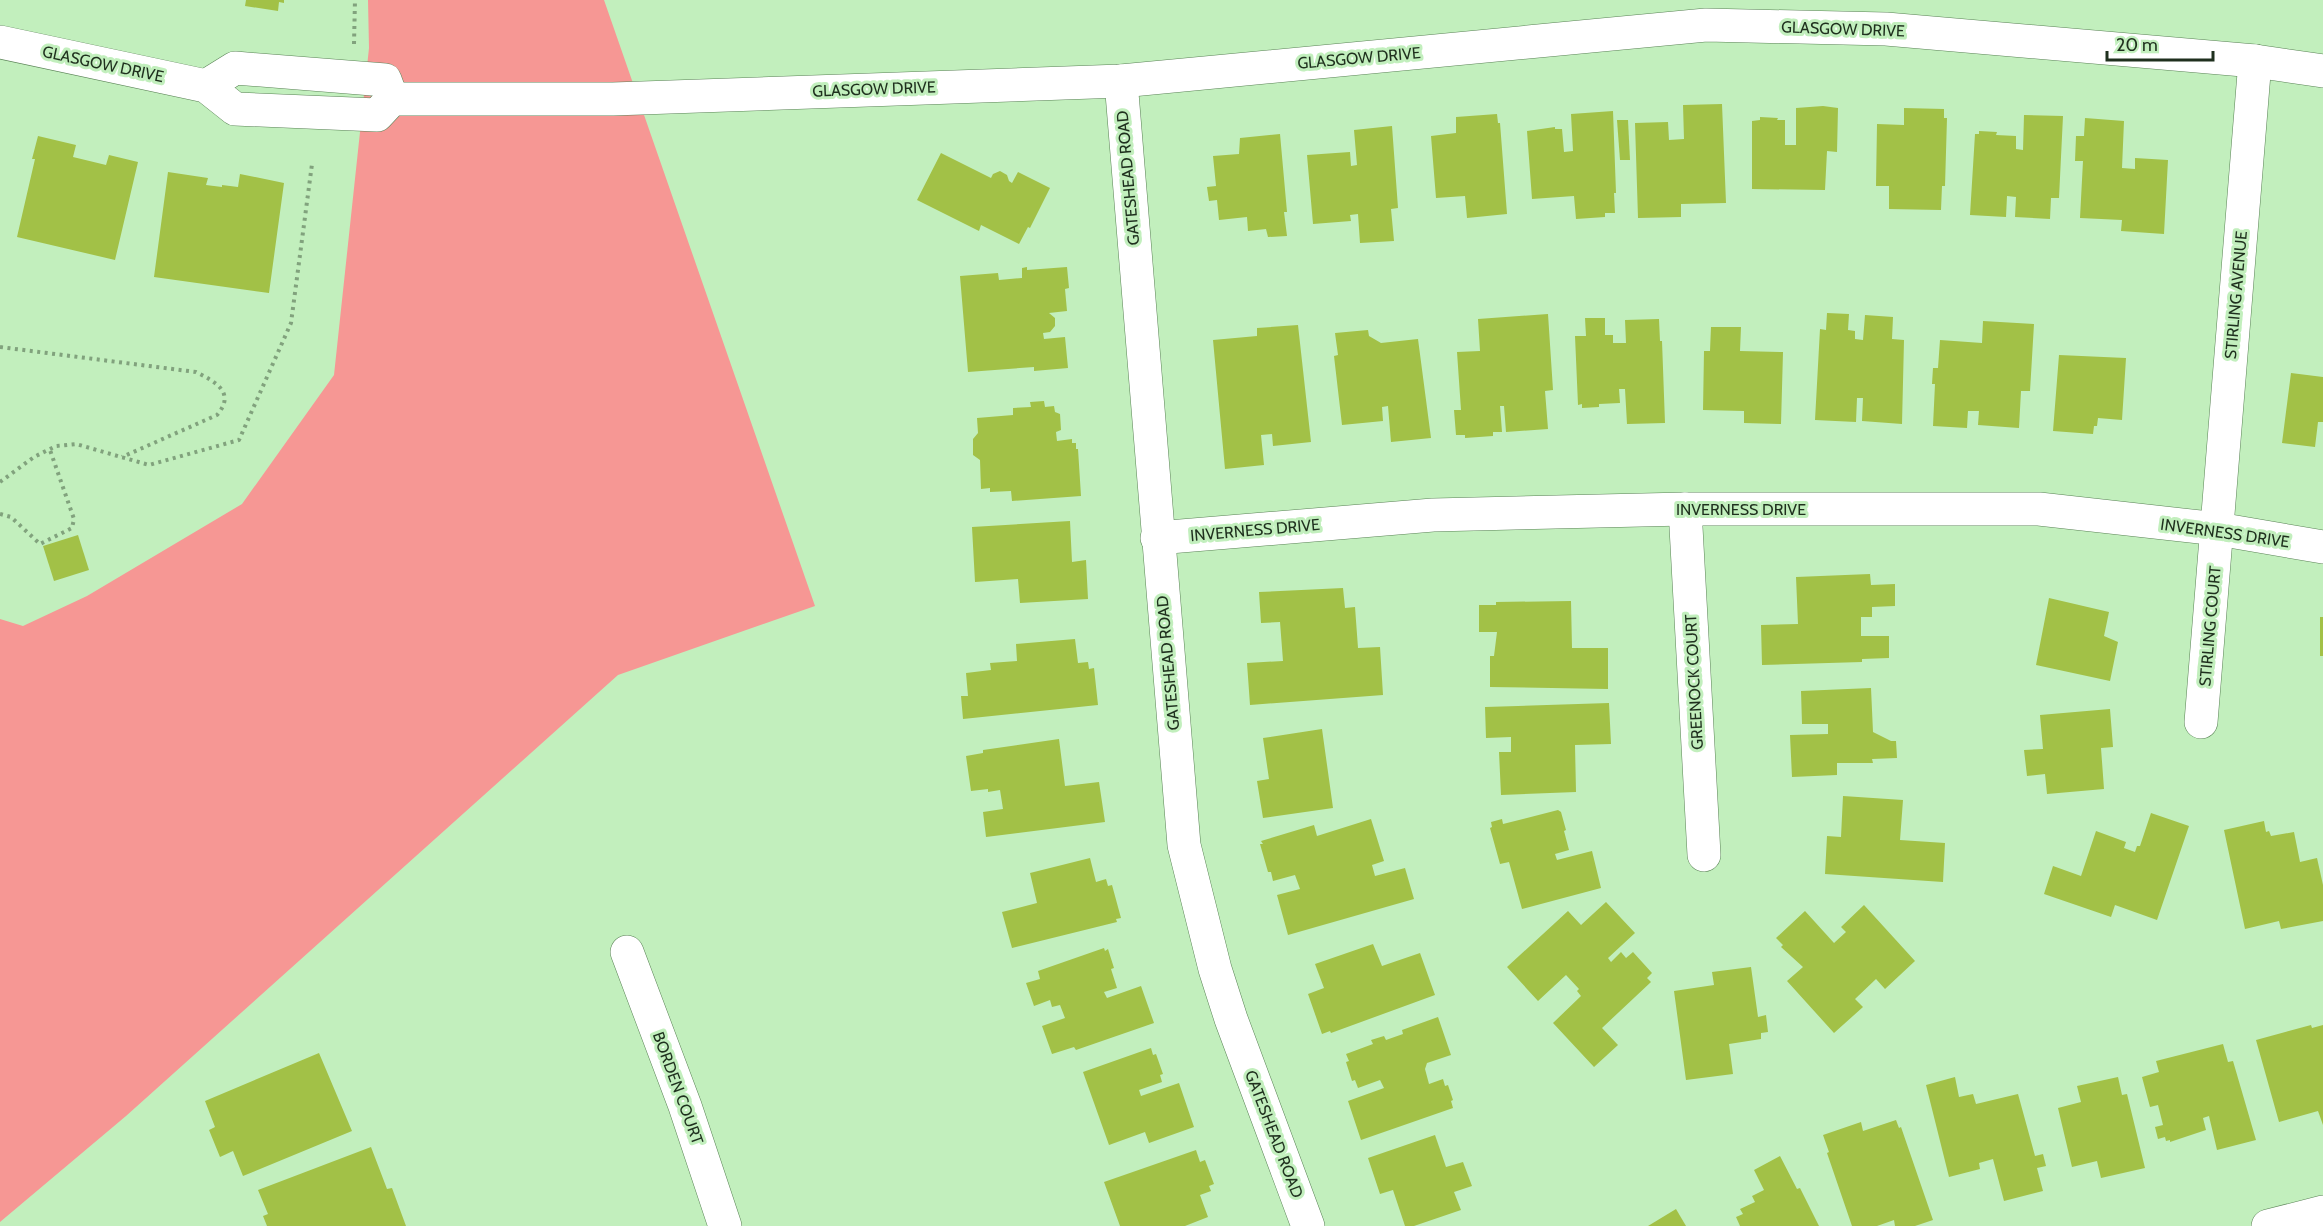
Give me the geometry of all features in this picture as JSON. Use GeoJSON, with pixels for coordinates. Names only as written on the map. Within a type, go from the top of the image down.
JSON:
{"type":"FeatureCollection","features":[{"type":"Feature","properties":{"kind":"street","name":"GLASGOW DRIVE"},"geometry":{"type":"LineString","coordinates":[[0,42],[206,86],[235,109],[377,115],[392,99],[614,99],[1121,81],[1706,26],[1886,29],[2255,62],[2323,72]]}},
{"type":"Feature","properties":{"kind":"street","name":"STIRLING AVENUE"},"geometry":{"type":"LineString","coordinates":[[2218,530],[2255,62]]}},
{"type":"Feature","properties":{"kind":"street"},"geometry":{"type":"LineString","coordinates":[[206,86],[235,68],[385,80],[392,99]]}},
{"type":"Feature","properties":{"kind":"street","name":"GATESHEAD ROAD"},"geometry":{"type":"LineString","coordinates":[[1121,81],[1184,845],[1215,969],[1231,1019],[1308,1226]]}},
{"type":"Feature","properties":{"kind":"street","name":"INVERNESS DRIVE"},"geometry":{"type":"LineString","coordinates":[[1157,538],[1433,515],[1684,508],[2039,509],[2218,530],[2323,547]]}},
{"type":"Feature","properties":{"kind":"street","name":"GREENOCK COURT"},"geometry":{"type":"LineString","coordinates":[[1684,508],[1704,855]]}},
{"type":"Feature","properties":{"kind":"street","name":"STIRLING COURT"},"geometry":{"type":"LineString","coordinates":[[2201,722],[2218,530]]}},
{"type":"Feature","properties":{"kind":"street","name":"BORDEN COURT"},"geometry":{"type":"LineString","coordinates":[[627,952],[686,1106],[725,1226]]}},
{"type":"Feature","properties":{"kind":"street"},"geometry":{"type":"LineString","coordinates":[[2268,1226],[2323,1212]]}},
{"type":"Feature","properties":{"kind":"path"},"geometry":{"type":"LineString","coordinates":[[351,77],[355,0]]}},
{"type":"Feature","properties":{"kind":"path"},"geometry":{"type":"LineString","coordinates":[[0,482],[34,457],[56,446],[76,444],[149,465],[239,440],[291,323],[312,164]]}},
{"type":"Feature","properties":{"kind":"path"},"geometry":{"type":"LineString","coordinates":[[0,347],[196,372],[216,382],[225,396],[224,407],[217,415],[121,457]]}},
{"type":"Feature","properties":{"kind":"path"},"geometry":{"type":"LineString","coordinates":[[0,514],[11,517],[40,544],[72,528],[74,519],[50,450]]}},
{"type":"Feature","properties":{"kind":"shaded area"},"geometry":{"type":"Polygon","coordinates":[[[368,0],[604,0],[815,606],[618,675],[126,1116],[0,1222],[0,619],[23,626],[87,596],[242,504],[334,375],[369,48],[368,0]]]}},
{"type":"Feature","properties":{"kind":"building"},"geometry":{"type":"Polygon","coordinates":[[[246,0],[284,0],[284,3],[279,2],[278,11],[245,6],[246,0]]]}},
{"type":"Feature","properties":{"kind":"building"},"geometry":{"type":"Polygon","coordinates":[[[1722,104],[1726,203],[1681,204],[1681,217],[1638,218],[1635,123],[1668,122],[1669,140],[1684,139],[1683,105],[1722,104]]]}},
{"type":"Feature","properties":{"kind":"building"},"geometry":{"type":"Polygon","coordinates":[[[1823,106],[1838,108],[1837,152],[1827,151],[1825,190],[1752,189],[1752,121],[1760,120],[1760,117],[1785,120],[1785,145],[1796,145],[1796,108],[1823,106]]]}},
{"type":"Feature","properties":{"kind":"building"},"geometry":{"type":"Polygon","coordinates":[[[1904,108],[1944,109],[1944,118],[1947,118],[1945,186],[1942,186],[1941,210],[1889,209],[1889,186],[1876,186],[1877,124],[1904,125],[1904,108]]]}},
{"type":"Feature","properties":{"kind":"building"},"geometry":{"type":"Polygon","coordinates":[[[1613,111],[1615,213],[1605,213],[1605,217],[1576,219],[1574,196],[1532,199],[1527,131],[1555,127],[1555,129],[1562,129],[1564,152],[1573,151],[1571,114],[1613,111]]]}},
{"type":"Feature","properties":{"kind":"building"},"geometry":{"type":"Polygon","coordinates":[[[1497,114],[1498,123],[1500,123],[1507,214],[1467,218],[1465,196],[1436,198],[1431,136],[1456,133],[1456,117],[1497,114]]]}},
{"type":"Feature","properties":{"kind":"building"},"geometry":{"type":"Polygon","coordinates":[[[2024,115],[2063,116],[2059,198],[2051,198],[2050,219],[2015,217],[2016,197],[2007,196],[2006,217],[1970,215],[1975,134],[1979,134],[1979,131],[2016,136],[2016,149],[2023,150],[2024,115]]]}},
{"type":"Feature","properties":{"kind":"building"},"geometry":{"type":"Polygon","coordinates":[[[2085,118],[2124,121],[2122,168],[2135,169],[2135,158],[2168,160],[2164,234],[2121,231],[2122,220],[2080,218],[2083,161],[2075,161],[2076,136],[2084,136],[2085,118]]]}},
{"type":"Feature","properties":{"kind":"building"},"geometry":{"type":"Polygon","coordinates":[[[1617,120],[1628,120],[1630,160],[1620,160],[1617,120]]]}},
{"type":"Feature","properties":{"kind":"building"},"geometry":{"type":"Polygon","coordinates":[[[1392,126],[1398,208],[1391,209],[1394,241],[1360,243],[1358,214],[1350,215],[1351,221],[1313,224],[1307,155],[1350,152],[1351,166],[1357,165],[1354,130],[1392,126]]]}},
{"type":"Feature","properties":{"kind":"building"},"geometry":{"type":"Polygon","coordinates":[[[1280,134],[1287,236],[1268,237],[1266,229],[1248,231],[1247,217],[1219,220],[1217,200],[1209,201],[1207,187],[1216,186],[1213,156],[1239,154],[1240,138],[1280,134]]]}},
{"type":"Feature","properties":{"kind":"building"},"geometry":{"type":"Polygon","coordinates":[[[38,136],[76,145],[73,157],[106,165],[109,155],[138,162],[115,260],[17,237],[38,136]]]}},
{"type":"Feature","properties":{"kind":"building"},"geometry":{"type":"Polygon","coordinates":[[[941,153],[991,178],[993,174],[1000,171],[1007,175],[1012,183],[1018,172],[1050,188],[1030,228],[1028,227],[1019,244],[981,225],[979,231],[917,200],[941,153]]]}},
{"type":"Feature","properties":{"kind":"building"},"geometry":{"type":"Polygon","coordinates":[[[168,172],[208,178],[206,185],[222,187],[222,185],[238,187],[240,174],[284,183],[269,293],[154,277],[168,172]]]}},
{"type":"Feature","properties":{"kind":"building"},"geometry":{"type":"Polygon","coordinates":[[[1027,267],[1027,270],[1067,267],[1069,288],[1065,289],[1067,311],[1049,313],[1055,318],[1055,326],[1050,332],[1043,333],[1044,339],[1065,337],[1068,368],[1034,371],[1034,367],[968,372],[960,276],[998,273],[999,280],[1022,278],[1022,268],[1027,267]]]}},
{"type":"Feature","properties":{"kind":"building"},"geometry":{"type":"Polygon","coordinates":[[[1827,313],[1849,314],[1848,330],[1855,331],[1855,339],[1863,340],[1865,315],[1893,317],[1892,339],[1904,340],[1902,424],[1862,421],[1863,398],[1857,398],[1856,422],[1815,420],[1820,329],[1826,330],[1827,313]]]}},
{"type":"Feature","properties":{"kind":"building"},"geometry":{"type":"Polygon","coordinates":[[[1548,314],[1553,390],[1545,391],[1548,429],[1506,432],[1504,406],[1500,406],[1502,432],[1493,432],[1493,436],[1465,438],[1465,435],[1456,435],[1454,410],[1461,410],[1457,352],[1480,351],[1478,319],[1548,314]]]}},
{"type":"Feature","properties":{"kind":"building"},"geometry":{"type":"Polygon","coordinates":[[[1585,318],[1605,318],[1605,335],[1613,335],[1613,343],[1626,343],[1625,320],[1659,319],[1665,423],[1627,424],[1625,389],[1619,389],[1620,403],[1582,408],[1582,404],[1578,405],[1575,336],[1586,336],[1585,318]]]}},
{"type":"Feature","properties":{"kind":"building"},"geometry":{"type":"Polygon","coordinates":[[[1983,321],[2034,324],[2030,391],[2021,391],[2019,428],[1978,425],[1979,411],[1968,411],[1967,428],[1933,426],[1935,384],[1932,384],[1933,368],[1938,368],[1940,340],[1982,343],[1983,321]]]}},
{"type":"Feature","properties":{"kind":"building"},"geometry":{"type":"Polygon","coordinates":[[[1298,325],[1311,442],[1273,446],[1272,434],[1261,435],[1264,465],[1225,469],[1213,340],[1257,336],[1257,328],[1298,325]]]}},
{"type":"Feature","properties":{"kind":"building"},"geometry":{"type":"Polygon","coordinates":[[[1711,327],[1741,327],[1740,351],[1783,352],[1781,424],[1744,423],[1744,411],[1703,410],[1704,351],[1710,351],[1711,327]]]}},
{"type":"Feature","properties":{"kind":"building"},"geometry":{"type":"Polygon","coordinates":[[[1368,330],[1369,336],[1381,343],[1418,339],[1431,438],[1391,442],[1388,406],[1382,407],[1383,421],[1342,425],[1334,356],[1338,355],[1335,333],[1368,330]]]}},
{"type":"Feature","properties":{"kind":"building"},"geometry":{"type":"Polygon","coordinates":[[[2059,355],[2126,358],[2122,420],[2098,418],[2093,434],[2053,431],[2059,355]]]}},
{"type":"Feature","properties":{"kind":"building"},"geometry":{"type":"Polygon","coordinates":[[[2291,373],[2323,377],[2323,422],[2318,422],[2315,447],[2282,443],[2291,373]]]}},
{"type":"Feature","properties":{"kind":"building"},"geometry":{"type":"Polygon","coordinates":[[[1044,401],[1045,407],[1054,406],[1055,412],[1060,414],[1061,430],[1056,432],[1057,441],[1072,439],[1072,443],[1076,443],[1081,496],[1012,501],[1011,491],[990,492],[990,488],[981,489],[980,460],[973,455],[973,439],[978,433],[977,418],[1013,415],[1013,408],[1031,407],[1030,402],[1044,401]]]}},
{"type":"Feature","properties":{"kind":"building"},"geometry":{"type":"Polygon","coordinates":[[[1070,521],[1072,562],[1086,560],[1088,599],[1020,603],[1018,579],[975,582],[972,527],[1070,521]]]}},
{"type":"Feature","properties":{"kind":"building"},"geometry":{"type":"Polygon","coordinates":[[[78,535],[89,570],[54,581],[43,546],[78,535]]]}},
{"type":"Feature","properties":{"kind":"building"},"geometry":{"type":"Polygon","coordinates":[[[1870,574],[1871,585],[1895,584],[1895,606],[1872,607],[1872,617],[1861,617],[1861,636],[1889,636],[1889,658],[1862,659],[1862,662],[1762,665],[1761,625],[1798,624],[1796,577],[1870,574]]]}},
{"type":"Feature","properties":{"kind":"building"},"geometry":{"type":"Polygon","coordinates":[[[1343,588],[1345,608],[1355,607],[1358,648],[1380,647],[1383,695],[1250,705],[1247,663],[1283,661],[1280,622],[1261,623],[1259,592],[1343,588]]]}},
{"type":"Feature","properties":{"kind":"building"},"geometry":{"type":"Polygon","coordinates":[[[2049,598],[2109,612],[2104,636],[2118,642],[2110,681],[2036,665],[2049,598]]]}},
{"type":"Feature","properties":{"kind":"building"},"geometry":{"type":"Polygon","coordinates":[[[1571,601],[1572,648],[1608,648],[1608,689],[1490,687],[1490,656],[1494,656],[1497,632],[1479,632],[1479,605],[1496,605],[1496,602],[1571,601]]]}},
{"type":"Feature","properties":{"kind":"building"},"geometry":{"type":"Polygon","coordinates":[[[2320,617],[2323,617],[2323,656],[2320,656],[2320,617]]]}},
{"type":"Feature","properties":{"kind":"building"},"geometry":{"type":"Polygon","coordinates":[[[1075,639],[1078,663],[1088,662],[1089,669],[1094,668],[1098,705],[963,719],[961,696],[968,696],[966,673],[991,670],[990,663],[1017,661],[1016,644],[1075,639]]]}},
{"type":"Feature","properties":{"kind":"building"},"geometry":{"type":"Polygon","coordinates":[[[1871,688],[1873,732],[1891,741],[1896,741],[1897,758],[1872,759],[1873,763],[1837,763],[1837,775],[1792,777],[1790,735],[1828,734],[1828,724],[1802,724],[1801,691],[1871,688]]]}},
{"type":"Feature","properties":{"kind":"building"},"geometry":{"type":"Polygon","coordinates":[[[1609,703],[1611,744],[1575,745],[1576,792],[1501,795],[1499,752],[1511,752],[1511,737],[1486,738],[1485,707],[1609,703]]]}},
{"type":"Feature","properties":{"kind":"building"},"geometry":{"type":"Polygon","coordinates":[[[2110,709],[2113,747],[2101,748],[2104,789],[2047,794],[2045,774],[2027,776],[2024,750],[2043,749],[2040,715],[2110,709]]]}},
{"type":"Feature","properties":{"kind":"building"},"geometry":{"type":"Polygon","coordinates":[[[1322,729],[1333,808],[1263,818],[1257,781],[1269,779],[1263,738],[1322,729]]]}},
{"type":"Feature","properties":{"kind":"building"},"geometry":{"type":"Polygon","coordinates":[[[1059,739],[1065,786],[1099,782],[1105,822],[986,837],[983,812],[1003,809],[1000,790],[971,791],[966,756],[983,753],[983,750],[1059,739]]]}},
{"type":"Feature","properties":{"kind":"building"},"geometry":{"type":"Polygon","coordinates":[[[1843,796],[1903,800],[1900,840],[1945,843],[1943,882],[1825,874],[1827,836],[1841,837],[1843,796]]]}},
{"type":"Feature","properties":{"kind":"building"},"geometry":{"type":"Polygon","coordinates":[[[1558,810],[1561,812],[1566,830],[1564,831],[1569,850],[1555,854],[1557,860],[1592,851],[1601,888],[1522,909],[1509,862],[1500,864],[1490,828],[1492,827],[1491,822],[1502,819],[1503,824],[1558,810]]]}},
{"type":"Feature","properties":{"kind":"building"},"geometry":{"type":"Polygon","coordinates":[[[2151,813],[2189,826],[2157,920],[2115,905],[2111,917],[2044,894],[2053,866],[2081,876],[2096,831],[2126,842],[2124,848],[2135,852],[2137,846],[2140,846],[2151,813]]]}},
{"type":"Feature","properties":{"kind":"building"},"geometry":{"type":"Polygon","coordinates":[[[1371,819],[1384,861],[1372,865],[1375,876],[1405,868],[1414,899],[1288,935],[1277,895],[1300,889],[1295,875],[1273,881],[1271,872],[1268,872],[1261,841],[1314,825],[1317,836],[1371,819]]]}},
{"type":"Feature","properties":{"kind":"building"},"geometry":{"type":"Polygon","coordinates":[[[2264,821],[2266,832],[2269,831],[2271,836],[2294,832],[2300,862],[2317,858],[2323,885],[2323,921],[2281,929],[2279,921],[2245,929],[2224,830],[2264,821]]]}},
{"type":"Feature","properties":{"kind":"building"},"geometry":{"type":"Polygon","coordinates":[[[1090,858],[1096,882],[1106,879],[1108,886],[1112,885],[1121,918],[1116,919],[1117,922],[1012,948],[1002,912],[1037,903],[1030,873],[1090,858]]]}},
{"type":"Feature","properties":{"kind":"building"},"geometry":{"type":"Polygon","coordinates":[[[1606,902],[1635,933],[1608,958],[1611,962],[1621,952],[1626,958],[1633,952],[1652,973],[1647,978],[1651,982],[1602,1028],[1618,1045],[1594,1067],[1553,1023],[1581,996],[1577,991],[1579,989],[1566,975],[1538,1001],[1507,967],[1568,911],[1581,925],[1606,902]]]}},
{"type":"Feature","properties":{"kind":"building"},"geometry":{"type":"Polygon","coordinates":[[[1864,905],[1915,961],[1885,989],[1876,979],[1855,999],[1863,1007],[1834,1033],[1787,981],[1803,967],[1781,947],[1783,945],[1776,938],[1805,911],[1834,943],[1846,932],[1841,927],[1864,905]]]}},
{"type":"Feature","properties":{"kind":"building"},"geometry":{"type":"Polygon","coordinates":[[[1373,944],[1382,966],[1420,953],[1435,995],[1331,1033],[1330,1031],[1322,1034],[1308,994],[1324,988],[1315,964],[1373,944]]]}},
{"type":"Feature","properties":{"kind":"building"},"geometry":{"type":"Polygon","coordinates":[[[1104,948],[1105,951],[1108,949],[1117,988],[1104,992],[1107,998],[1141,986],[1154,1023],[1076,1050],[1074,1047],[1052,1054],[1042,1026],[1065,1018],[1060,1005],[1052,1007],[1050,1000],[1034,1006],[1026,983],[1040,979],[1038,971],[1104,948]]]}},
{"type":"Feature","properties":{"kind":"building"},"geometry":{"type":"Polygon","coordinates":[[[1751,967],[1758,1017],[1766,1015],[1768,1032],[1761,1033],[1761,1039],[1729,1044],[1733,1074],[1686,1080],[1674,991],[1714,985],[1712,972],[1751,967]]]}},
{"type":"Feature","properties":{"kind":"building"},"geometry":{"type":"Polygon","coordinates":[[[1438,1017],[1451,1055],[1427,1063],[1425,1069],[1429,1084],[1443,1079],[1445,1086],[1448,1085],[1453,1108],[1361,1140],[1348,1101],[1384,1088],[1380,1080],[1358,1088],[1355,1080],[1352,1081],[1346,1054],[1373,1044],[1371,1040],[1384,1036],[1386,1040],[1403,1034],[1402,1030],[1438,1017]]]}},
{"type":"Feature","properties":{"kind":"building"},"geometry":{"type":"Polygon","coordinates":[[[2311,1025],[2312,1028],[2323,1025],[2323,1125],[2318,1111],[2279,1122],[2256,1040],[2311,1025]]]}},
{"type":"Feature","properties":{"kind":"building"},"geometry":{"type":"Polygon","coordinates":[[[2223,1044],[2228,1062],[2233,1061],[2256,1140],[2217,1150],[2209,1116],[2203,1118],[2206,1130],[2170,1142],[2170,1140],[2166,1141],[2165,1137],[2158,1139],[2155,1127],[2163,1125],[2158,1105],[2150,1107],[2142,1077],[2159,1072],[2156,1061],[2223,1044]]]}},
{"type":"Feature","properties":{"kind":"building"},"geometry":{"type":"Polygon","coordinates":[[[1151,1048],[1153,1055],[1156,1054],[1163,1074],[1160,1075],[1162,1082],[1139,1090],[1141,1096],[1179,1083],[1194,1127],[1149,1143],[1145,1132],[1109,1145],[1083,1072],[1151,1048]]]}},
{"type":"Feature","properties":{"kind":"building"},"geometry":{"type":"Polygon","coordinates":[[[319,1053],[352,1131],[243,1176],[233,1151],[220,1157],[209,1130],[215,1127],[205,1101],[319,1053]]]}},
{"type":"Feature","properties":{"kind":"building"},"geometry":{"type":"Polygon","coordinates":[[[1955,1077],[1959,1097],[1973,1094],[1976,1104],[2018,1094],[2035,1156],[2043,1154],[2046,1166],[2037,1168],[2043,1191],[2004,1201],[1993,1159],[1979,1163],[1980,1169],[1949,1177],[1926,1085],[1955,1077]]]}},
{"type":"Feature","properties":{"kind":"building"},"geometry":{"type":"Polygon","coordinates":[[[2118,1077],[2122,1095],[2127,1094],[2145,1168],[2101,1178],[2097,1161],[2072,1167],[2058,1108],[2081,1102],[2077,1086],[2118,1077]]]}},
{"type":"Feature","properties":{"kind":"building"},"geometry":{"type":"Polygon","coordinates":[[[1896,1120],[1899,1128],[1901,1127],[1933,1220],[1915,1226],[1895,1226],[1894,1220],[1877,1226],[1852,1226],[1823,1135],[1861,1122],[1863,1131],[1896,1120]]]}},
{"type":"Feature","properties":{"kind":"building"},"geometry":{"type":"Polygon","coordinates":[[[1435,1135],[1446,1167],[1463,1162],[1472,1186],[1454,1192],[1461,1210],[1414,1226],[1405,1226],[1393,1190],[1380,1194],[1368,1158],[1435,1135]]]}},
{"type":"Feature","properties":{"kind":"building"},"geometry":{"type":"Polygon","coordinates":[[[371,1147],[387,1189],[392,1188],[406,1226],[267,1226],[263,1216],[268,1214],[258,1190],[371,1147]]]}},
{"type":"Feature","properties":{"kind":"building"},"geometry":{"type":"Polygon","coordinates":[[[1196,1150],[1200,1162],[1205,1160],[1214,1184],[1209,1186],[1211,1191],[1200,1195],[1208,1217],[1185,1226],[1120,1226],[1104,1182],[1196,1150]]]}},
{"type":"Feature","properties":{"kind":"building"},"geometry":{"type":"Polygon","coordinates":[[[1780,1156],[1797,1189],[1800,1188],[1819,1226],[1740,1226],[1736,1217],[1743,1214],[1740,1209],[1755,1202],[1752,1196],[1764,1190],[1754,1170],[1780,1156]]]}},
{"type":"Feature","properties":{"kind":"building"},"geometry":{"type":"Polygon","coordinates":[[[1676,1209],[1686,1226],[1648,1226],[1676,1209]]]}}]}
